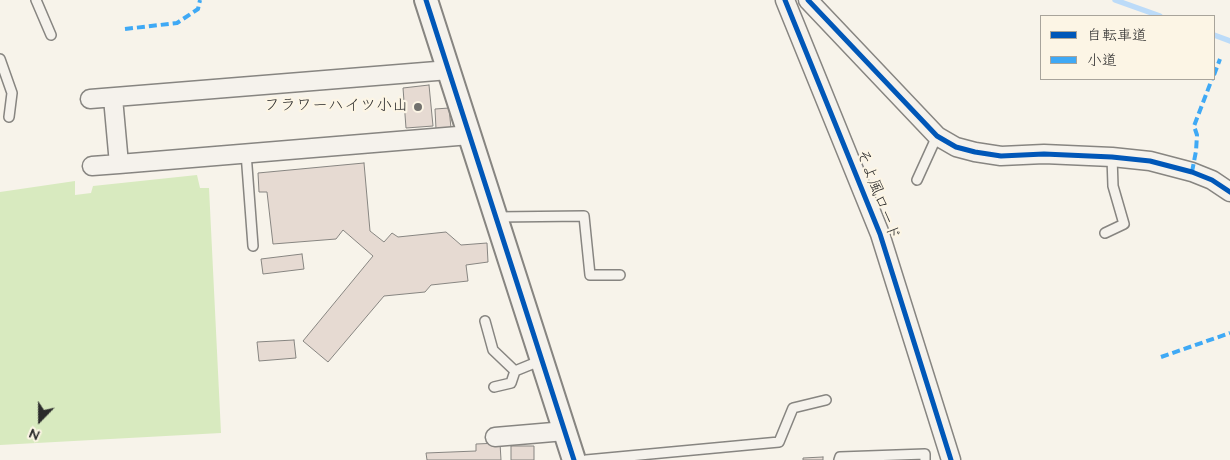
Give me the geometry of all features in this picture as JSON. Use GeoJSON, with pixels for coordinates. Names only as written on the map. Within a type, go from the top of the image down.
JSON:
{"type":"FeatureCollection","features":[{"type":"Feature","properties":{"kind":"street"},"geometry":{"type":"LineString","coordinates":[[426,0],[574,460]]}},
{"type":"Feature","properties":{"kind":"street","name":"そよ風ロード"},"geometry":{"type":"LineString","coordinates":[[784,0],[880,234],[951,460]]}},
{"type":"Feature","properties":{"kind":"street"},"geometry":{"type":"LineString","coordinates":[[808,0],[937,136],[956,147],[1001,156],[1044,154],[1150,161],[1192,172],[1212,180],[1230,192]]}},
{"type":"Feature","properties":{"kind":"street"},"geometry":{"type":"LineString","coordinates":[[90,100],[449,70]]}},
{"type":"Feature","properties":{"kind":"street"},"geometry":{"type":"LineString","coordinates":[[113,98],[120,164]]}},
{"type":"Feature","properties":{"kind":"street"},"geometry":{"type":"LineString","coordinates":[[92,166],[470,135]]}},
{"type":"Feature","properties":{"kind":"street"},"geometry":{"type":"LineString","coordinates":[[495,437],[565,431]]}},
{"type":"Feature","properties":{"kind":"lane"},"geometry":{"type":"LineString","coordinates":[[36,0],[50,35]]}},
{"type":"Feature","properties":{"kind":"lane"},"geometry":{"type":"LineString","coordinates":[[0,58],[12,93],[9,117]]}},
{"type":"Feature","properties":{"kind":"lane"},"geometry":{"type":"LineString","coordinates":[[917,180],[937,136]]}},
{"type":"Feature","properties":{"kind":"lane"},"geometry":{"type":"LineString","coordinates":[[246,153],[253,246]]}},
{"type":"Feature","properties":{"kind":"lane"},"geometry":{"type":"LineString","coordinates":[[1106,233],[1124,224],[1113,186],[1112,157]]}},
{"type":"Feature","properties":{"kind":"lane"},"geometry":{"type":"LineString","coordinates":[[496,217],[584,216],[590,275],[620,274]]}},
{"type":"Feature","properties":{"kind":"lane"},"geometry":{"type":"LineString","coordinates":[[485,322],[493,350],[515,371]]}},
{"type":"Feature","properties":{"kind":"lane"},"geometry":{"type":"LineString","coordinates":[[494,387],[511,383],[515,371],[542,360]]}},
{"type":"Feature","properties":{"kind":"lane"},"geometry":{"type":"LineString","coordinates":[[586,460],[779,442],[793,408],[826,400]]}},
{"type":"Feature","properties":{"kind":"lane"},"geometry":{"type":"LineString","coordinates":[[839,460],[840,457],[925,454],[925,460]]}},
{"type":"Feature","properties":{"kind":"green space"},"geometry":{"type":"Polygon","coordinates":[[[197,175],[200,188],[209,188],[221,433],[0,445],[0,192],[75,181],[75,195],[91,193],[93,186],[197,175]]]}},
{"type":"Feature","properties":{"kind":"building","name":"フラワーハイツ小山"},"geometry":{"type":"Polygon","coordinates":[[[429,85],[433,126],[406,128],[403,88],[429,85]]]}},
{"type":"Feature","properties":{"kind":"building"},"geometry":{"type":"Polygon","coordinates":[[[449,108],[451,128],[436,129],[435,109],[449,108]]]}},
{"type":"Feature","properties":{"kind":"building"},"geometry":{"type":"Polygon","coordinates":[[[364,163],[370,231],[384,242],[392,233],[398,237],[446,232],[461,245],[487,243],[488,262],[466,265],[468,281],[431,285],[425,292],[384,296],[328,362],[303,341],[373,256],[343,230],[336,239],[273,244],[267,192],[259,192],[258,173],[364,163]]]}},
{"type":"Feature","properties":{"kind":"building"},"geometry":{"type":"Polygon","coordinates":[[[302,254],[304,269],[263,274],[261,259],[302,254]]]}},
{"type":"Feature","properties":{"kind":"building"},"geometry":{"type":"Polygon","coordinates":[[[294,340],[296,358],[259,361],[257,342],[294,340]]]}},
{"type":"Feature","properties":{"kind":"building"},"geometry":{"type":"Polygon","coordinates":[[[500,443],[501,460],[427,460],[426,453],[476,451],[476,444],[500,443]]]}},
{"type":"Feature","properties":{"kind":"building"},"geometry":{"type":"Polygon","coordinates":[[[511,446],[534,446],[534,460],[511,460],[511,446]]]}},
{"type":"Feature","properties":{"kind":"building"},"geometry":{"type":"Polygon","coordinates":[[[823,457],[823,460],[803,460],[803,458],[823,457]]]}},
{"type":"Feature","properties":{"kind":"waterway"},"geometry":{"type":"LineString","coordinates":[[1115,0],[1157,15]]}},
{"type":"Feature","properties":{"kind":"waterway"},"geometry":{"type":"LineString","coordinates":[[1215,35],[1230,41]]}},
{"type":"Feature","properties":{"kind":"marked path"},"geometry":{"type":"LineString","coordinates":[[125,29],[177,23],[198,9],[200,0]]}},
{"type":"Feature","properties":{"kind":"marked path"},"geometry":{"type":"LineString","coordinates":[[1215,72],[1220,59]]}},
{"type":"Feature","properties":{"kind":"marked path"},"geometry":{"type":"LineString","coordinates":[[1192,172],[1197,135],[1194,126],[1212,80]]}},
{"type":"Feature","properties":{"kind":"marked path"},"geometry":{"type":"LineString","coordinates":[[1161,357],[1230,333]]}},
{"type":"Feature","properties":{"kind":"cycle path"},"geometry":{"type":"LineString","coordinates":[[426,0],[574,460]]}},
{"type":"Feature","properties":{"kind":"cycle path"},"geometry":{"type":"LineString","coordinates":[[785,0],[880,234],[951,460]]}},
{"type":"Feature","properties":{"kind":"cycle path"},"geometry":{"type":"LineString","coordinates":[[808,0],[937,136],[956,147],[1001,156],[1044,154],[1150,161],[1192,172],[1212,180],[1230,192]]}},
{"type":"Feature","properties":{"kind":"place","name":"フラワーハイツ小山"},"geometry":{"type":"Point","coordinates":[418,107]}}]}
